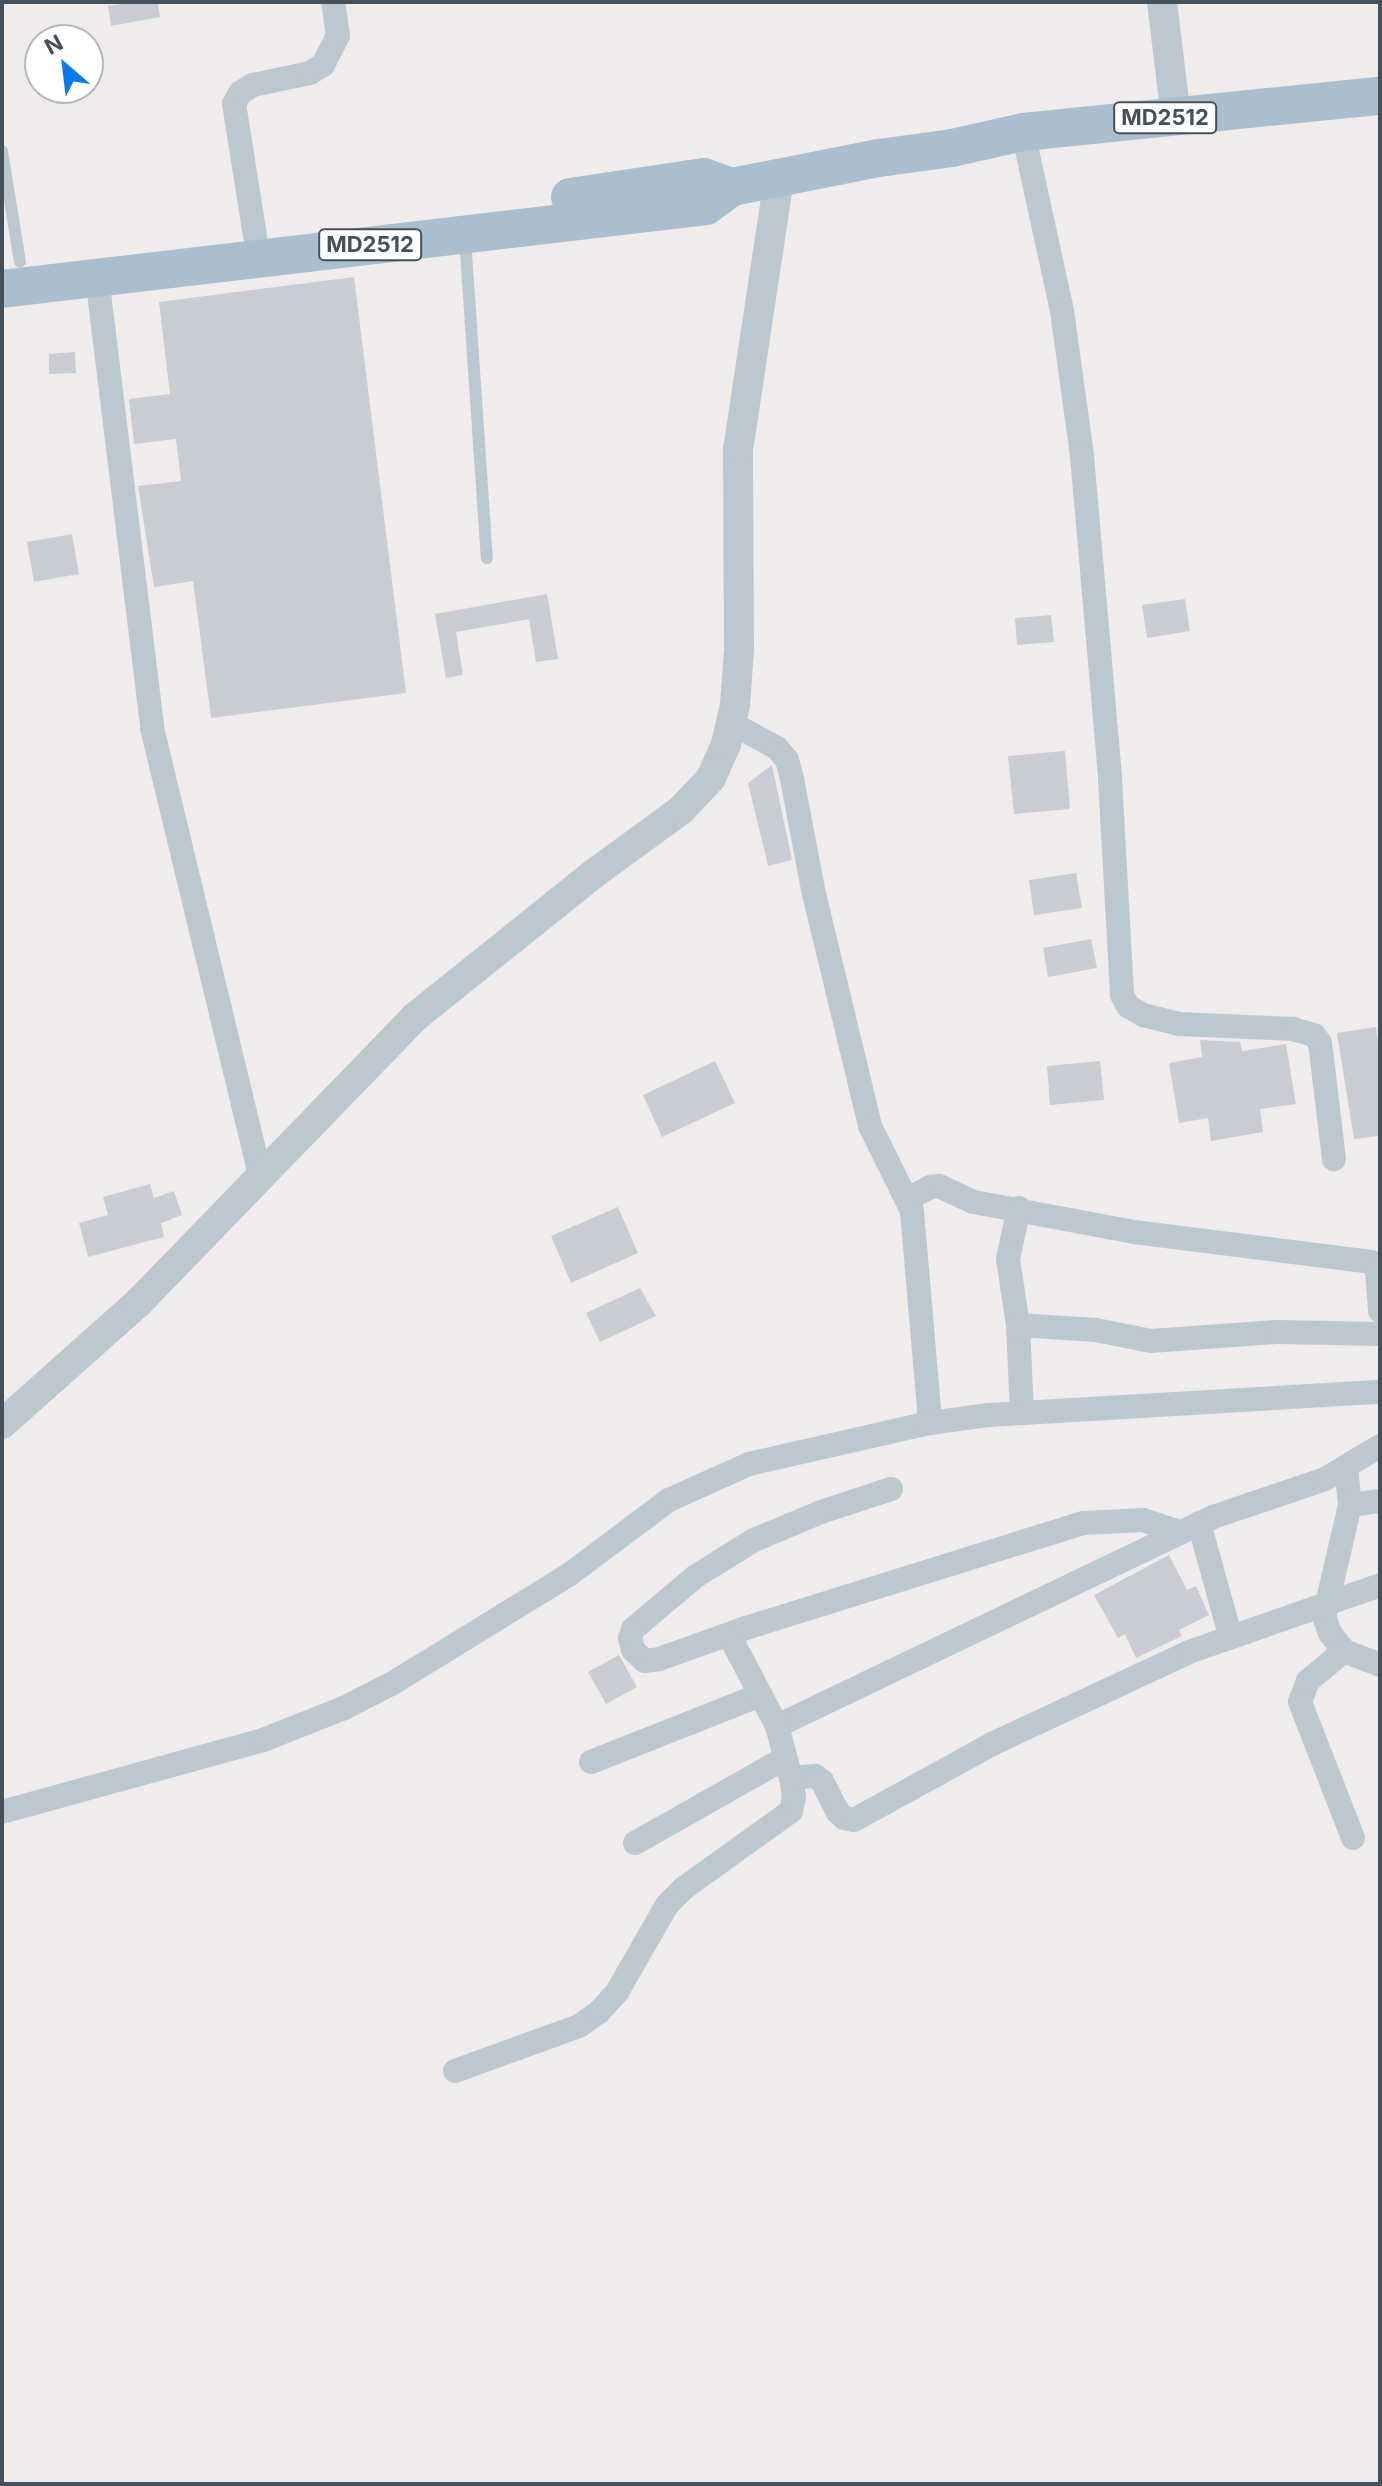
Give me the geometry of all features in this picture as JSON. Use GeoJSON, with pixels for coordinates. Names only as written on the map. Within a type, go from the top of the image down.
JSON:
{"type":"FeatureCollection","features":[{"type":"Feature","properties":{"kind":"main road","name":"MD2512"},"geometry":{"type":"LineString","coordinates":[[8,271],[97,277],[706,206],[732,187],[879,158],[952,148],[1023,132],[1380,96]]}},
{"type":"Feature","properties":{"kind":"main road","name":"MD2512"},"geometry":{"type":"LineString","coordinates":[[8,271],[255,236],[491,210],[704,177],[732,187]]}},
{"type":"Feature","properties":{"kind":"street"},"geometry":{"type":"LineString","coordinates":[[255,236],[234,104],[240,93],[253,85],[310,73],[323,65],[338,36],[333,2]]}},
{"type":"Feature","properties":{"kind":"street"},"geometry":{"type":"LineString","coordinates":[[1162,2],[1176,117]]}},
{"type":"Feature","properties":{"kind":"street"},"geometry":{"type":"LineString","coordinates":[[1023,132],[1062,311],[1082,456],[1110,779],[1122,995],[1128,1006],[1143,1015],[1179,1024],[1293,1029],[1314,1035],[1320,1043],[1334,1159]]}},
{"type":"Feature","properties":{"kind":"street"},"geometry":{"type":"LineString","coordinates":[[2,1424],[138,1303],[415,1017],[592,875],[681,810],[711,778],[731,723],[739,649],[738,450],[779,180]]}},
{"type":"Feature","properties":{"kind":"street"},"geometry":{"type":"LineString","coordinates":[[97,277],[152,728],[260,1175]]}},
{"type":"Feature","properties":{"kind":"street"},"geometry":{"type":"LineString","coordinates":[[731,723],[777,748],[787,760],[846,1035],[870,1126],[919,1192],[915,1231],[919,1332],[930,1423]]}},
{"type":"Feature","properties":{"kind":"street"},"geometry":{"type":"LineString","coordinates":[[919,1192],[944,1188],[974,1202],[1134,1232],[1371,1262],[1379,1279],[1380,1311]]}},
{"type":"Feature","properties":{"kind":"street"},"geometry":{"type":"LineString","coordinates":[[1019,1208],[1008,1259],[1018,1325],[1022,1413]]}},
{"type":"Feature","properties":{"kind":"street"},"geometry":{"type":"LineString","coordinates":[[1018,1325],[1096,1330],[1151,1341],[1277,1332],[1380,1334]]}},
{"type":"Feature","properties":{"kind":"street"},"geometry":{"type":"LineString","coordinates":[[2,1812],[263,1740],[307,1724],[393,1683],[570,1574],[669,1500],[707,1480],[796,1451],[930,1423],[1022,1413],[1380,1392]]}},
{"type":"Feature","properties":{"kind":"street"},"geometry":{"type":"LineString","coordinates":[[777,1726],[1190,1527],[1325,1479],[1380,1446]]}},
{"type":"Feature","properties":{"kind":"street"},"geometry":{"type":"LineString","coordinates":[[1346,1467],[1350,1505],[1324,1606],[1330,1633],[1344,1651],[1380,1665]]}},
{"type":"Feature","properties":{"kind":"street"},"geometry":{"type":"LineString","coordinates":[[891,1489],[821,1512],[754,1540],[696,1576],[633,1629],[630,1638],[633,1650],[645,1661],[659,1659],[1084,1523],[1143,1520],[1190,1527]]}},
{"type":"Feature","properties":{"kind":"street"},"geometry":{"type":"LineString","coordinates":[[1350,1505],[1380,1501]]}},
{"type":"Feature","properties":{"kind":"street"},"geometry":{"type":"LineString","coordinates":[[1190,1527],[1231,1638]]}},
{"type":"Feature","properties":{"kind":"street"},"geometry":{"type":"LineString","coordinates":[[635,1843],[788,1768],[822,1781],[838,1812],[844,1818],[854,1820],[992,1744],[1189,1652],[1380,1585]]}},
{"type":"Feature","properties":{"kind":"street"},"geometry":{"type":"LineString","coordinates":[[455,2071],[579,2026],[599,2012],[617,1992],[667,1905],[684,1888],[791,1811],[794,1797],[777,1726],[729,1635]]}},
{"type":"Feature","properties":{"kind":"street"},"geometry":{"type":"LineString","coordinates":[[1344,1651],[1308,1681],[1300,1702],[1353,1838]]}},
{"type":"Feature","properties":{"kind":"street"},"geometry":{"type":"LineString","coordinates":[[591,1762],[760,1695]]}},
{"type":"Feature","properties":{"kind":"lane"},"geometry":{"type":"LineString","coordinates":[[2,151],[8,271]]}},
{"type":"Feature","properties":{"kind":"lane"},"geometry":{"type":"LineString","coordinates":[[465,234],[487,558]]}},
{"type":"Feature","properties":{"kind":"building"},"geometry":{"type":"Polygon","coordinates":[[[158,2],[160,17],[111,26],[108,6],[158,2]]]}},
{"type":"Feature","properties":{"kind":"building"},"geometry":{"type":"Polygon","coordinates":[[[354,277],[406,693],[211,718],[193,581],[154,587],[138,486],[181,481],[176,439],[134,444],[129,399],[170,394],[159,302],[354,277]]]}},
{"type":"Feature","properties":{"kind":"building"},"geometry":{"type":"Polygon","coordinates":[[[75,352],[76,373],[49,374],[49,354],[75,352]]]}},
{"type":"Feature","properties":{"kind":"building"},"geometry":{"type":"Polygon","coordinates":[[[72,534],[79,574],[34,582],[27,542],[72,534]]]}},
{"type":"Feature","properties":{"kind":"building"},"geometry":{"type":"Polygon","coordinates":[[[547,594],[558,659],[536,662],[529,619],[456,632],[463,675],[446,678],[435,614],[547,594]]]}},
{"type":"Feature","properties":{"kind":"building"},"geometry":{"type":"Polygon","coordinates":[[[1185,599],[1190,631],[1147,638],[1142,605],[1185,599]]]}},
{"type":"Feature","properties":{"kind":"building"},"geometry":{"type":"Polygon","coordinates":[[[1051,615],[1054,642],[1017,645],[1015,618],[1051,615]]]}},
{"type":"Feature","properties":{"kind":"building"},"geometry":{"type":"Polygon","coordinates":[[[1065,751],[1070,809],[1014,814],[1008,756],[1065,751]]]}},
{"type":"Feature","properties":{"kind":"building"},"geometry":{"type":"Polygon","coordinates":[[[772,765],[792,860],[768,866],[748,783],[772,765]]]}},
{"type":"Feature","properties":{"kind":"building"},"geometry":{"type":"Polygon","coordinates":[[[1076,873],[1082,908],[1034,915],[1029,880],[1076,873]]]}},
{"type":"Feature","properties":{"kind":"building"},"geometry":{"type":"Polygon","coordinates":[[[1091,939],[1097,968],[1048,977],[1043,948],[1091,939]]]}},
{"type":"Feature","properties":{"kind":"building"},"geometry":{"type":"Polygon","coordinates":[[[1376,1027],[1380,1058],[1380,1136],[1354,1139],[1337,1033],[1376,1027]]]}},
{"type":"Feature","properties":{"kind":"building"},"geometry":{"type":"Polygon","coordinates":[[[1200,1040],[1240,1042],[1242,1051],[1286,1044],[1296,1104],[1260,1109],[1263,1132],[1211,1141],[1208,1118],[1179,1123],[1169,1063],[1202,1057],[1200,1040]]]}},
{"type":"Feature","properties":{"kind":"building"},"geometry":{"type":"Polygon","coordinates":[[[715,1061],[735,1103],[662,1137],[643,1095],[715,1061]]]}},
{"type":"Feature","properties":{"kind":"building"},"geometry":{"type":"Polygon","coordinates":[[[1100,1061],[1104,1100],[1050,1105],[1047,1066],[1100,1061]]]}},
{"type":"Feature","properties":{"kind":"building"},"geometry":{"type":"Polygon","coordinates":[[[150,1184],[154,1198],[174,1191],[182,1215],[161,1223],[164,1237],[88,1257],[79,1223],[108,1215],[103,1197],[150,1184]]]}},
{"type":"Feature","properties":{"kind":"building"},"geometry":{"type":"Polygon","coordinates":[[[618,1207],[638,1253],[571,1283],[551,1236],[618,1207]]]}},
{"type":"Feature","properties":{"kind":"building"},"geometry":{"type":"Polygon","coordinates":[[[640,1288],[656,1316],[600,1342],[586,1313],[640,1288]]]}},
{"type":"Feature","properties":{"kind":"building"},"geometry":{"type":"Polygon","coordinates":[[[1169,1555],[1187,1590],[1196,1586],[1209,1615],[1179,1630],[1182,1636],[1136,1658],[1125,1634],[1118,1638],[1094,1595],[1169,1555]]]}},
{"type":"Feature","properties":{"kind":"building"},"geometry":{"type":"Polygon","coordinates":[[[619,1655],[637,1687],[606,1704],[588,1672],[619,1655]]]}}]}
